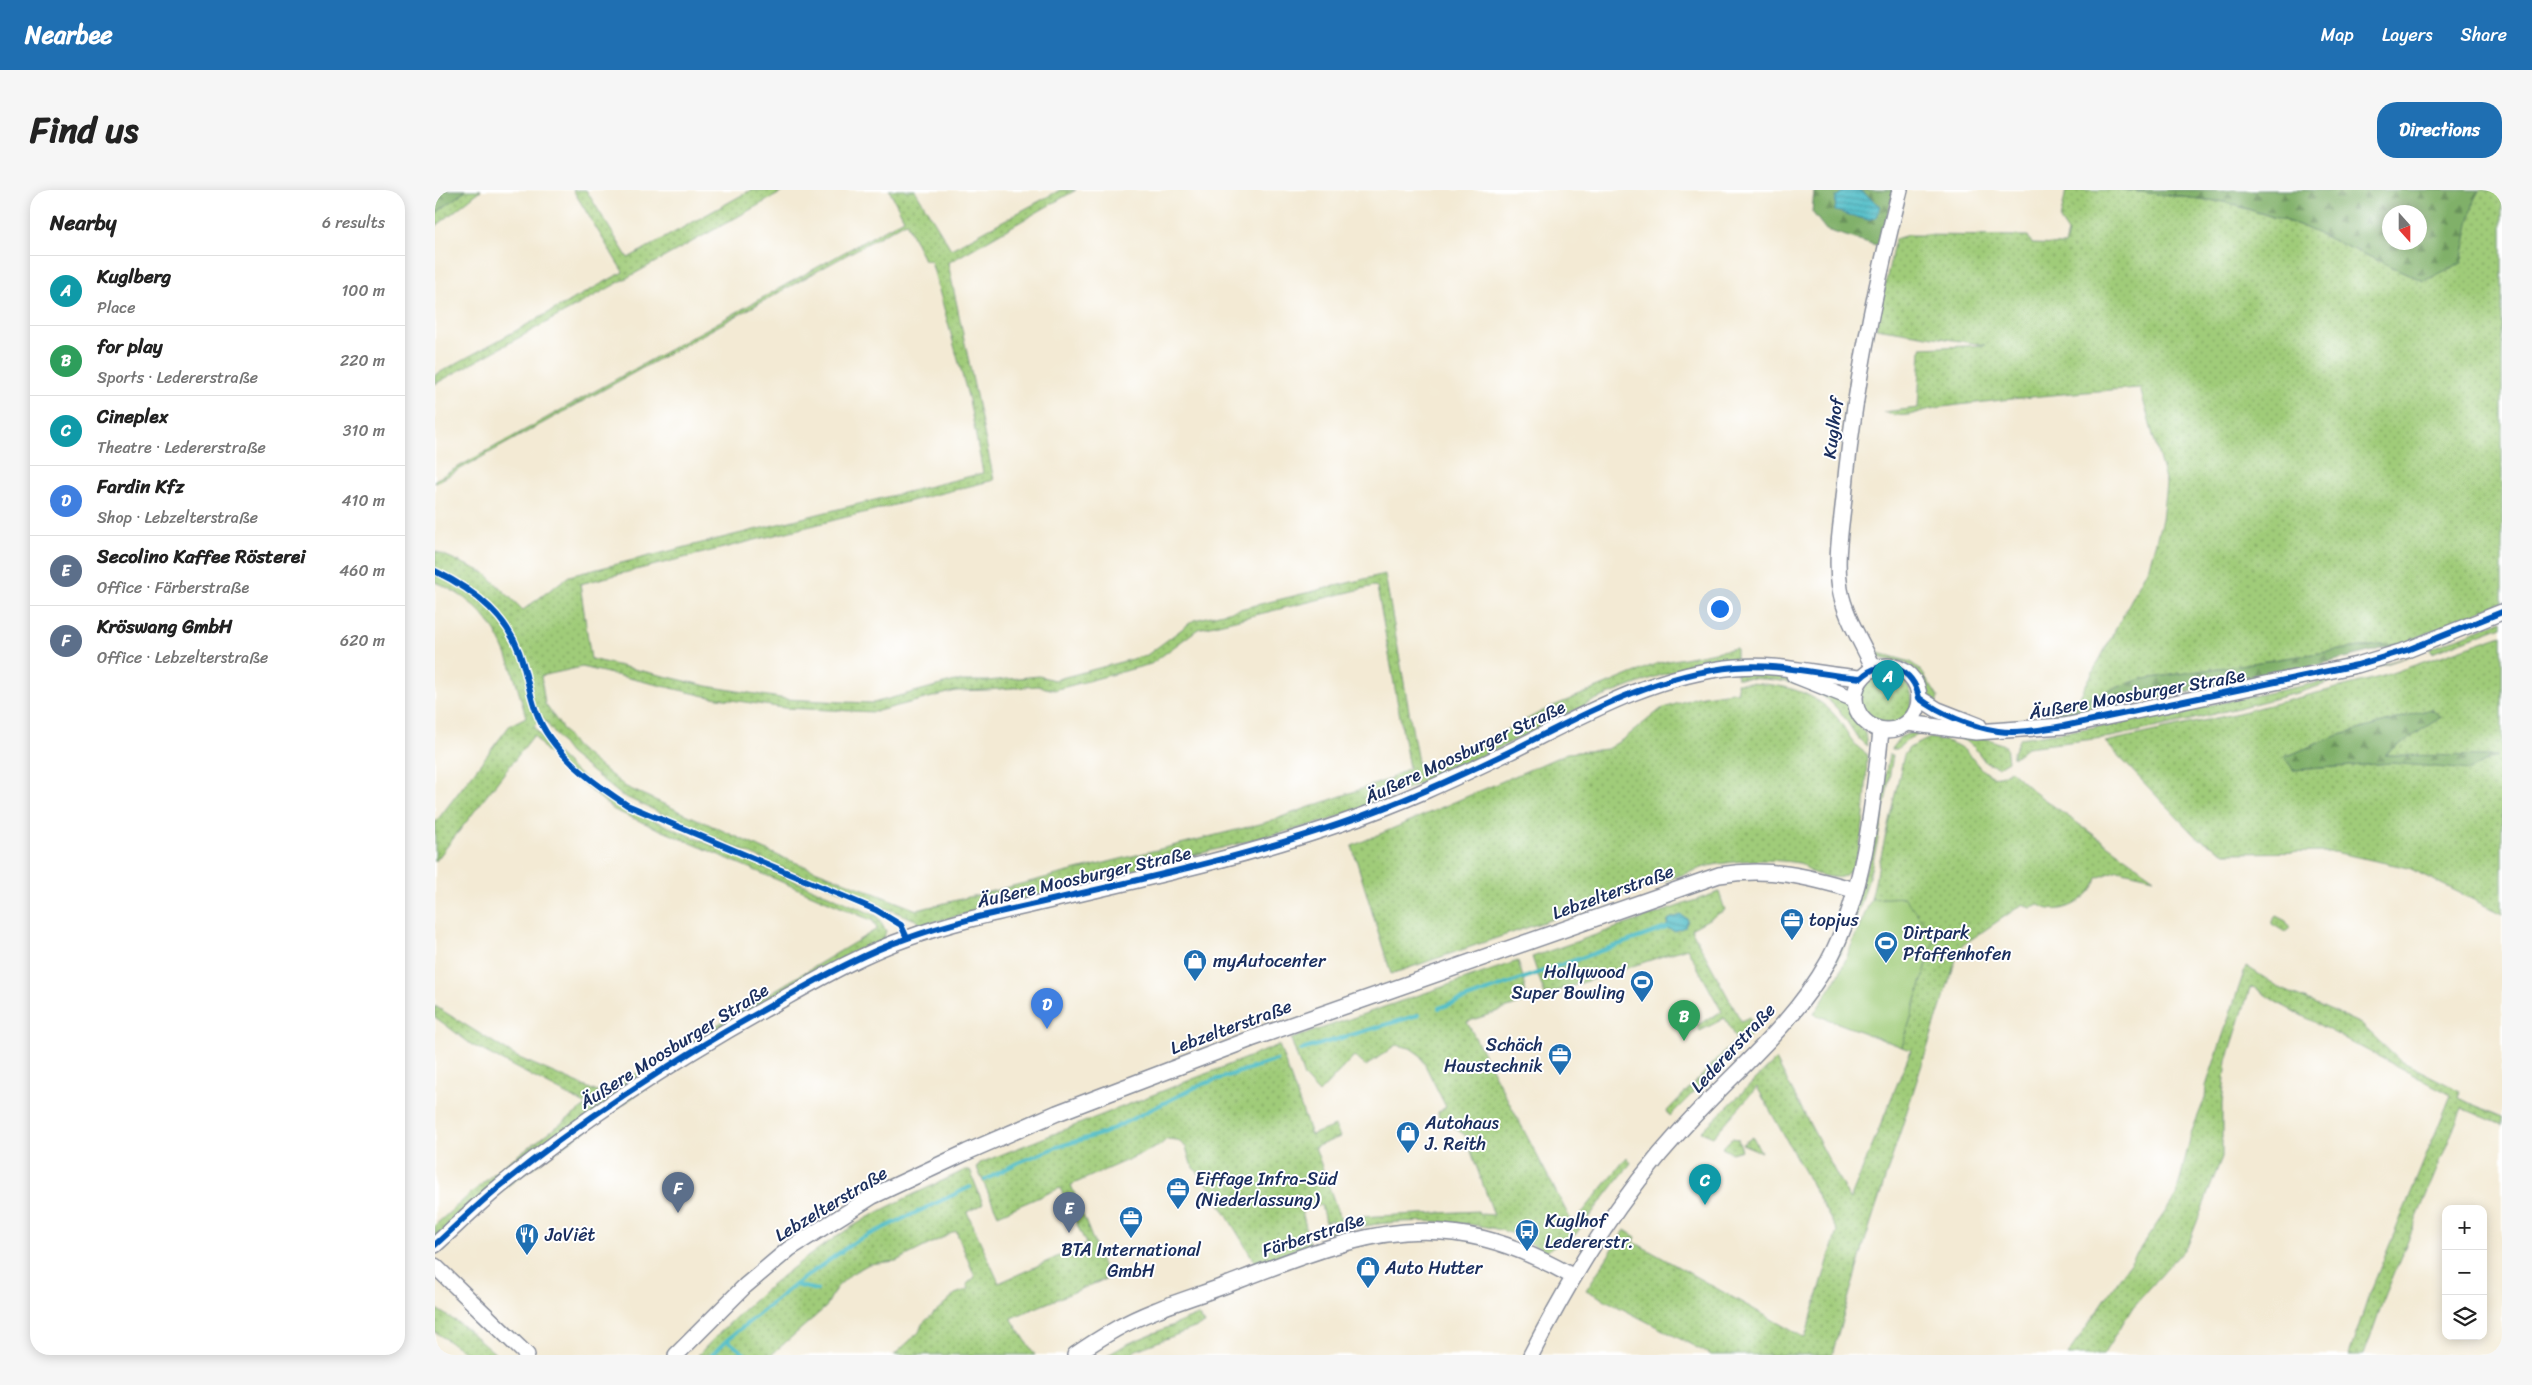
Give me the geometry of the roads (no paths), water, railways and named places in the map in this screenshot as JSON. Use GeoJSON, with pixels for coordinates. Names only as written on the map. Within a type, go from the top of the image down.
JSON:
{"type":"FeatureCollection","features":[{"type":"Feature","properties":{"kind":"street","name":"Kuglhof"},"geometry":{"type":"LineString","coordinates":[[1874,668],[1845,606],[1840,587],[1839,559],[1849,444],[1862,359],[1900,190]]}},
{"type":"Feature","properties":{"kind":"street","name":"Äußere Moosburger Straße"},"geometry":{"type":"LineString","coordinates":[[1881,731],[1897,730],[1908,723],[1967,731],[1997,731],[2064,726],[2357,665],[2407,650],[2502,612]]}},
{"type":"Feature","properties":{"kind":"street"},"geometry":{"type":"LineString","coordinates":[[1881,731],[1871,727],[1862,720],[1856,710],[1854,699],[1856,688],[1861,678],[1874,668],[1891,666],[1908,674],[1918,689],[1918,707],[1908,723]]}},
{"type":"Feature","properties":{"kind":"street","name":"Äußere Moosburger Straße"},"geometry":{"type":"LineString","coordinates":[[435,1245],[498,1188],[579,1128],[719,1034],[837,969],[907,938],[951,925],[1203,864],[1343,823],[1459,776],[1586,713],[1652,685],[1698,672],[1737,667],[1806,669],[1838,676],[1861,678]]}},
{"type":"Feature","properties":{"kind":"street","name":"Äußere Moosburger Straße"},"geometry":{"type":"LineString","coordinates":[[1784,669],[1854,699]]}},
{"type":"Feature","properties":{"kind":"street","name":"Äußere Moosburger Straße"},"geometry":{"type":"LineString","coordinates":[[1919,698],[1938,710],[1997,731]]}},
{"type":"Feature","properties":{"kind":"street","name":"Ledererstraße"},"geometry":{"type":"LineString","coordinates":[[1531,1355],[1572,1276],[1612,1216],[1659,1155],[1796,1009],[1828,961],[1854,890],[1862,862],[1881,731]]}},
{"type":"Feature","properties":{"kind":"street","name":"Lebzelterstraße"},"geometry":{"type":"LineString","coordinates":[[676,1355],[745,1286],[789,1249],[823,1227],[873,1196],[1057,1113],[1280,1028],[1719,875],[1765,870],[1799,874],[1854,890]]}},
{"type":"Feature","properties":{"kind":"street","name":"Färberstraße"},"geometry":{"type":"LineString","coordinates":[[1075,1355],[1117,1328],[1138,1319],[1263,1271],[1354,1239],[1383,1233],[1427,1230],[1473,1235],[1521,1250],[1572,1276]]}},
{"type":"Feature","properties":{"kind":"street"},"geometry":{"type":"LineString","coordinates":[[435,1266],[527,1355]]}},
{"type":"Feature","properties":{"kind":"water"},"geometry":{"type":"Polygon","coordinates":[[[1845,190],[1861,191],[1881,206],[1877,217],[1868,220],[1835,211],[1836,197],[1845,190]]]}},
{"type":"Feature","properties":{"kind":"water"},"geometry":{"type":"Polygon","coordinates":[[[1681,915],[1688,919],[1685,927],[1674,931],[1666,928],[1669,919],[1681,915]]]}},
{"type":"Feature","properties":{"kind":"waterway"},"geometry":{"type":"LineString","coordinates":[[1439,1008],[1666,928]]}},
{"type":"Feature","properties":{"kind":"waterway"},"geometry":{"type":"LineString","coordinates":[[1301,1050],[1418,1015]]}},
{"type":"Feature","properties":{"kind":"waterway"},"geometry":{"type":"LineString","coordinates":[[985,1180],[1017,1163],[1057,1147],[1104,1133],[1200,1085],[1276,1060]]}},
{"type":"Feature","properties":{"kind":"waterway"},"geometry":{"type":"LineString","coordinates":[[712,1355],[727,1340],[793,1286],[856,1241],[970,1187]]}},
{"type":"Feature","properties":{"kind":"waterway"},"geometry":{"type":"LineString","coordinates":[[795,1285],[817,1290]]}},
{"type":"Feature","properties":{"kind":"waterway"},"geometry":{"type":"LineString","coordinates":[[727,1340],[746,1355]]}},
{"type":"Feature","properties":{"kind":"place","name":"Kuglberg"},"geometry":{"type":"Point","coordinates":[1888,701]}},
{"type":"Feature","properties":{"kind":"place","name":"topjus"},"geometry":{"type":"Point","coordinates":[1792,941]}},
{"type":"Feature","properties":{"kind":"place","name":"Dirtpark Pfaffenhofen"},"geometry":{"type":"Point","coordinates":[1886,964]}},
{"type":"Feature","properties":{"kind":"place","name":"myAutocenter"},"geometry":{"type":"Point","coordinates":[1195,982]}},
{"type":"Feature","properties":{"kind":"place","name":"Hollywood Super Bowling"},"geometry":{"type":"Point","coordinates":[1642,1003]}},
{"type":"Feature","properties":{"kind":"place","name":"Fardin Kfz"},"geometry":{"type":"Point","coordinates":[1047,1029]}},
{"type":"Feature","properties":{"kind":"place","name":"for play"},"geometry":{"type":"Point","coordinates":[1684,1041]}},
{"type":"Feature","properties":{"kind":"place","name":"Schäch Haustechnik"},"geometry":{"type":"Point","coordinates":[1560,1076]}},
{"type":"Feature","properties":{"kind":"place","name":"Autohaus J. Reith"},"geometry":{"type":"Point","coordinates":[1408,1154]}},
{"type":"Feature","properties":{"kind":"place","name":"Cineplex"},"geometry":{"type":"Point","coordinates":[1705,1205]}},
{"type":"Feature","properties":{"kind":"place","name":"Eiffage Infra-Süd (Niederlassung)"},"geometry":{"type":"Point","coordinates":[1178,1210]}},
{"type":"Feature","properties":{"kind":"place","name":"Kröswang GmbH"},"geometry":{"type":"Point","coordinates":[678,1213]}},
{"type":"Feature","properties":{"kind":"place","name":"Secolino Kaffee Rösterei"},"geometry":{"type":"Point","coordinates":[1069,1233]}},
{"type":"Feature","properties":{"kind":"place","name":"BTA International GmbH"},"geometry":{"type":"Point","coordinates":[1131,1239]}},
{"type":"Feature","properties":{"kind":"place","name":"Kuglhof Ledererstr."},"geometry":{"type":"Point","coordinates":[1527,1252]}},
{"type":"Feature","properties":{"kind":"place","name":"JaViêt"},"geometry":{"type":"Point","coordinates":[527,1256]}},
{"type":"Feature","properties":{"kind":"place","name":"Auto Hutter"},"geometry":{"type":"Point","coordinates":[1368,1289]}}]}
